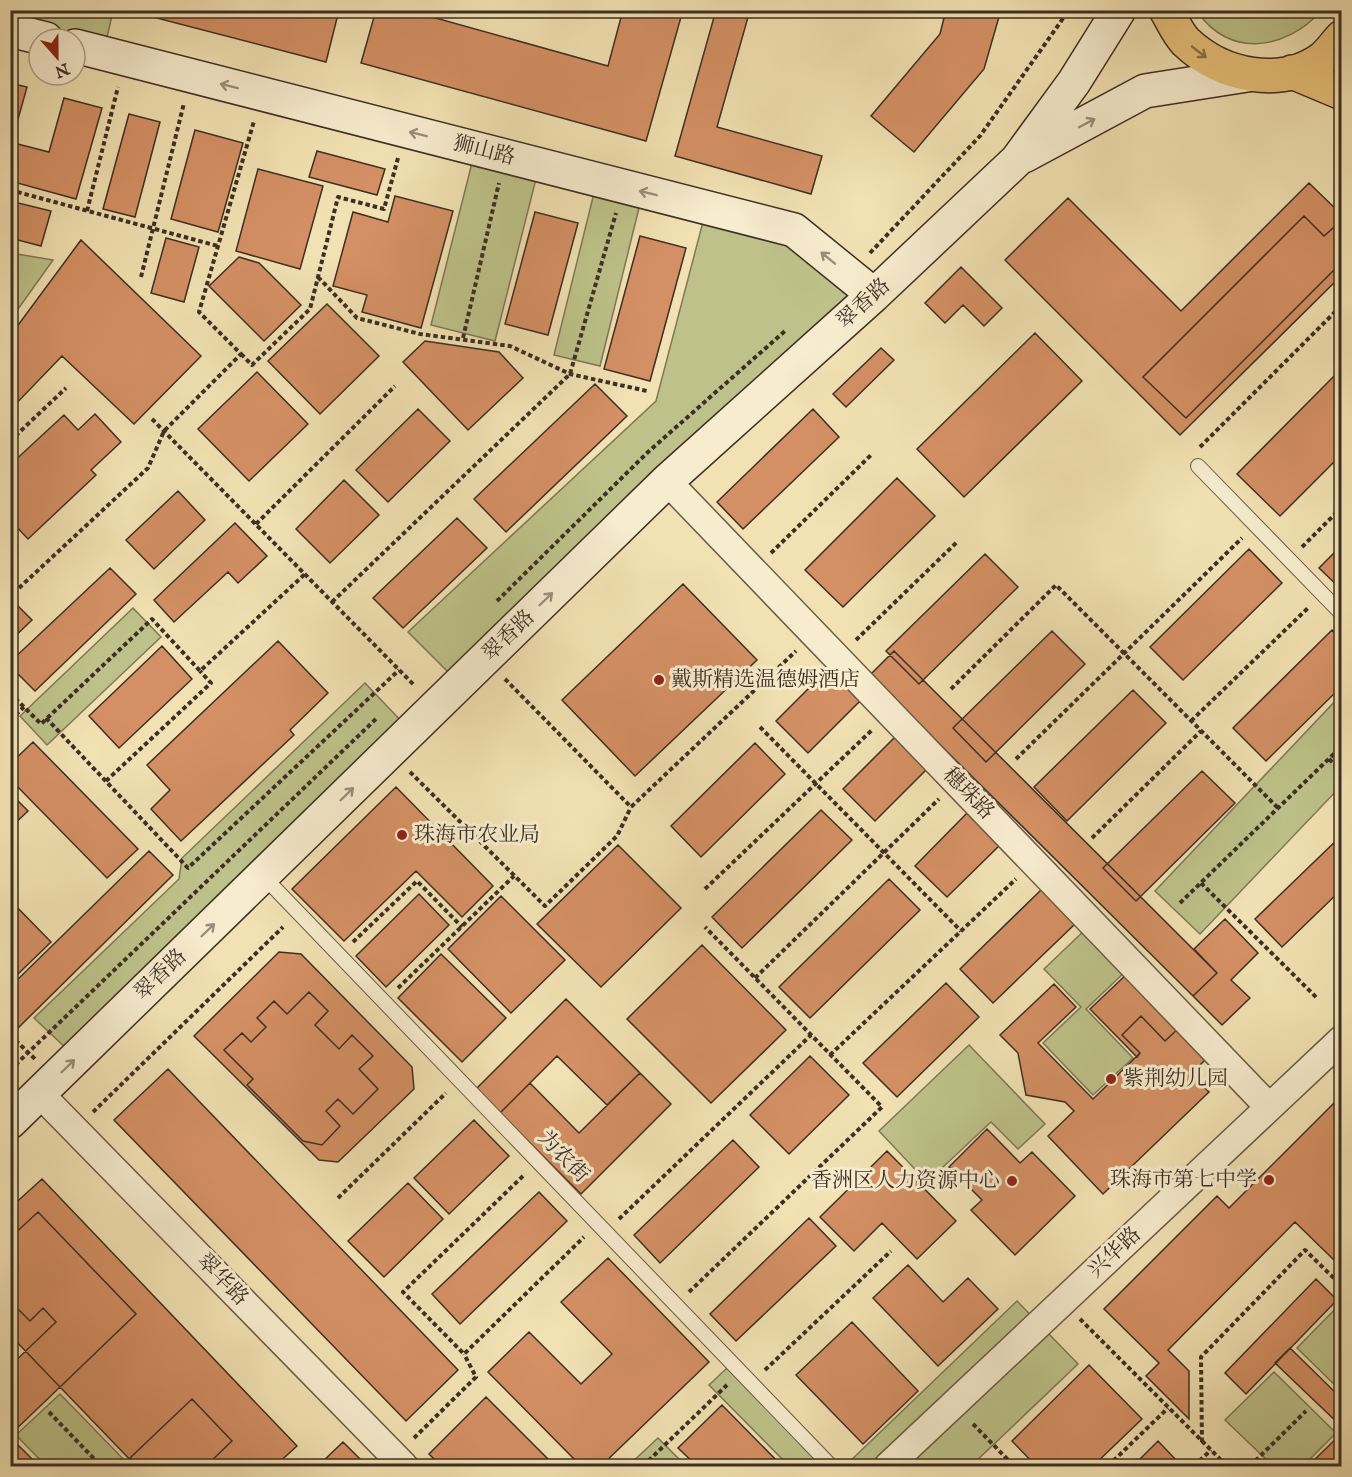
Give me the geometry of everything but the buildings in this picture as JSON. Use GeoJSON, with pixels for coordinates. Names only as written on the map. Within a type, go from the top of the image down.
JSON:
{"type":"FeatureCollection","features":[{"type":"Feature","properties":{"kind":"main road"},"geometry":{"type":"LineString","coordinates":[[1017,160],[1074,82],[1119,10]]}},
{"type":"Feature","properties":{"kind":"main road"},"geometry":{"type":"LineString","coordinates":[[1166,10],[1185,40],[1213,63],[1247,75]]}},
{"type":"Feature","properties":{"kind":"main road"},"geometry":{"type":"LineString","coordinates":[[10,30],[27,34]]}},
{"type":"Feature","properties":{"kind":"main road"},"geometry":{"type":"LineString","coordinates":[[1017,160],[1145,92],[1247,75],[1270,76],[1292,72],[1323,58],[1341,37]]}},
{"type":"Feature","properties":{"kind":"main road","name":"狮山路"},"geometry":{"type":"LineString","coordinates":[[87,49],[794,230],[874,295]]}},
{"type":"Feature","properties":{"kind":"main road"},"geometry":{"type":"LineString","coordinates":[[1292,72],[1341,93]]}},
{"type":"Feature","properties":{"kind":"main road","name":"翠香路"},"geometry":{"type":"LineString","coordinates":[[10,1122],[667,481],[874,295],[1017,160]]}},
{"type":"Feature","properties":{"kind":"street","name":"穗珠路"},"geometry":{"type":"LineString","coordinates":[[667,481],[1269,1107]]}},
{"type":"Feature","properties":{"kind":"street","name":"兴华路"},"geometry":{"type":"LineString","coordinates":[[888,1467],[1341,1039]]}},
{"type":"Feature","properties":{"kind":"street","name":"翠华路"},"geometry":{"type":"LineString","coordinates":[[40,1094],[399,1462]]}},
{"type":"Feature","properties":{"kind":"lane"},"geometry":{"type":"LineString","coordinates":[[1198,466],[1341,614]]}},
{"type":"Feature","properties":{"kind":"lane","name":"为农街"},"geometry":{"type":"LineString","coordinates":[[264,876],[831,1467]]}},
{"type":"Feature","properties":{"kind":"path"},"geometry":{"type":"LineString","coordinates":[[87,211],[125,59]]}},
{"type":"Feature","properties":{"kind":"path"},"geometry":{"type":"LineString","coordinates":[[141,277],[190,76]]}},
{"type":"Feature","properties":{"kind":"path"},"geometry":{"type":"LineString","coordinates":[[262,94],[199,312],[252,365],[310,309],[338,197],[384,208],[405,131]]}},
{"type":"Feature","properties":{"kind":"path"},"geometry":{"type":"LineString","coordinates":[[463,338],[505,156]]}},
{"type":"Feature","properties":{"kind":"path"},"geometry":{"type":"LineString","coordinates":[[332,602],[570,374],[623,187]]}},
{"type":"Feature","properties":{"kind":"path"},"geometry":{"type":"LineString","coordinates":[[10,190],[218,246]]}},
{"type":"Feature","properties":{"kind":"path"},"geometry":{"type":"LineString","coordinates":[[318,278],[357,318],[420,334],[510,346],[570,374],[647,391]]}},
{"type":"Feature","properties":{"kind":"path"},"geometry":{"type":"LineString","coordinates":[[1198,466],[1196,451],[1341,305]]}},
{"type":"Feature","properties":{"kind":"path"},"geometry":{"type":"LineString","coordinates":[[19,588],[148,468],[164,431],[241,354]]}},
{"type":"Feature","properties":{"kind":"path"},"geometry":{"type":"LineString","coordinates":[[256,524],[395,386]]}},
{"type":"Feature","properties":{"kind":"path"},"geometry":{"type":"LineString","coordinates":[[10,441],[66,388]]}},
{"type":"Feature","properties":{"kind":"path"},"geometry":{"type":"LineString","coordinates":[[152,419],[436,707]]}},
{"type":"Feature","properties":{"kind":"path"},"geometry":{"type":"LineString","coordinates":[[753,570],[872,455]]}},
{"type":"Feature","properties":{"kind":"path"},"geometry":{"type":"LineString","coordinates":[[1289,560],[1341,507]]}},
{"type":"Feature","properties":{"kind":"path"},"geometry":{"type":"LineString","coordinates":[[1016,759],[1255,525]]}},
{"type":"Feature","properties":{"kind":"path"},"geometry":{"type":"LineString","coordinates":[[837,658],[957,542]]}},
{"type":"Feature","properties":{"kind":"path"},"geometry":{"type":"LineString","coordinates":[[200,671],[305,574]]}},
{"type":"Feature","properties":{"kind":"path"},"geometry":{"type":"LineString","coordinates":[[951,689],[1056,585],[1278,808]]}},
{"type":"Feature","properties":{"kind":"path"},"geometry":{"type":"LineString","coordinates":[[1191,721],[1322,594]]}},
{"type":"Feature","properties":{"kind":"path"},"geometry":{"type":"LineString","coordinates":[[10,693],[41,724],[152,619],[211,683],[106,781]]}},
{"type":"Feature","properties":{"kind":"path"},"geometry":{"type":"LineString","coordinates":[[390,752],[545,906],[617,836],[631,807],[814,634]]}},
{"type":"Feature","properties":{"kind":"path"},"geometry":{"type":"LineString","coordinates":[[485,660],[631,807]]}},
{"type":"Feature","properties":{"kind":"path"},"geometry":{"type":"LineString","coordinates":[[46,718],[188,868],[399,670]]}},
{"type":"Feature","properties":{"kind":"path"},"geometry":{"type":"LineString","coordinates":[[10,720],[24,707]]}},
{"type":"Feature","properties":{"kind":"path"},"geometry":{"type":"LineString","coordinates":[[705,890],[890,713]]}},
{"type":"Feature","properties":{"kind":"path"},"geometry":{"type":"LineString","coordinates":[[759,727],[961,931]]}},
{"type":"Feature","properties":{"kind":"path"},"geometry":{"type":"LineString","coordinates":[[1092,838],[1201,731]]}},
{"type":"Feature","properties":{"kind":"path"},"geometry":{"type":"LineString","coordinates":[[1180,903],[1341,746]]}},
{"type":"Feature","properties":{"kind":"path"},"geometry":{"type":"LineString","coordinates":[[1329,759],[1341,772]]}},
{"type":"Feature","properties":{"kind":"path"},"geometry":{"type":"LineString","coordinates":[[755,978],[956,782]]}},
{"type":"Feature","properties":{"kind":"path"},"geometry":{"type":"LineString","coordinates":[[830,1055],[1034,862]]}},
{"type":"Feature","properties":{"kind":"path"},"geometry":{"type":"LineString","coordinates":[[384,1002],[514,876]]}},
{"type":"Feature","properties":{"kind":"path"},"geometry":{"type":"LineString","coordinates":[[340,955],[417,881],[462,927]]}},
{"type":"Feature","properties":{"kind":"path"},"geometry":{"type":"LineString","coordinates":[[1201,883],[1318,999]]}},
{"type":"Feature","properties":{"kind":"path"},"geometry":{"type":"LineString","coordinates":[[75,1130],[284,926],[292,934]]}},
{"type":"Feature","properties":{"kind":"path"},"geometry":{"type":"LineString","coordinates":[[676,1305],[882,1107],[705,927]]}},
{"type":"Feature","properties":{"kind":"path"},"geometry":{"type":"LineString","coordinates":[[464,1354],[811,1035]]}},
{"type":"Feature","properties":{"kind":"path"},"geometry":{"type":"LineString","coordinates":[[338,1198],[460,1080]]}},
{"type":"Feature","properties":{"kind":"path"},"geometry":{"type":"LineString","coordinates":[[439,1084],[447,1093]]}},
{"type":"Feature","properties":{"kind":"path"},"geometry":{"type":"LineString","coordinates":[[399,1462],[476,1377],[464,1354],[403,1292],[538,1161]]}},
{"type":"Feature","properties":{"kind":"path"},"geometry":{"type":"LineString","coordinates":[[1202,1442],[1201,1357],[1305,1250],[1341,1287]]}},
{"type":"Feature","properties":{"kind":"path"},"geometry":{"type":"LineString","coordinates":[[751,1383],[891,1251]]}},
{"type":"Feature","properties":{"kind":"path"},"geometry":{"type":"LineString","coordinates":[[1063,1302],[1227,1467]]}},
{"type":"Feature","properties":{"kind":"path"},"geometry":{"type":"LineString","coordinates":[[643,1467],[740,1371]]}},
{"type":"Feature","properties":{"kind":"path"},"geometry":{"type":"LineString","coordinates":[[954,1404],[1014,1467]]}},
{"type":"Feature","properties":{"kind":"path"},"geometry":{"type":"LineString","coordinates":[[1108,1467],[1168,1408]]}},
{"type":"Feature","properties":{"kind":"path"},"geometry":{"type":"LineString","coordinates":[[1250,1467],[1306,1411]]}},
{"type":"Feature","properties":{"kind":"path"},"geometry":{"type":"LineString","coordinates":[[49,1412],[101,1467]]}},
{"type":"Feature","properties":{"kind":"path"},"geometry":{"type":"LineString","coordinates":[[1194,1467],[1211,1450]]}},
{"type":"Feature","properties":{"kind":"green space"},"geometry":{"type":"Polygon","coordinates":[[[11,11],[113,11],[106,42],[87,37],[87,27],[44,27],[11,19],[11,11]]]}},
{"type":"Feature","properties":{"kind":"green space"},"geometry":{"type":"Polygon","coordinates":[[[1197,11],[1321,11],[1291,34],[1275,41],[1258,44],[1225,37],[1210,26],[1197,11]]]}},
{"type":"Feature","properties":{"kind":"green space"},"geometry":{"type":"Polygon","coordinates":[[[473,159],[537,175],[495,341],[431,325],[473,159]]]}},
{"type":"Feature","properties":{"kind":"green space"},"geometry":{"type":"Polygon","coordinates":[[[594,193],[640,204],[600,366],[554,355],[594,193]]]}},
{"type":"Feature","properties":{"kind":"green space"},"geometry":{"type":"Polygon","coordinates":[[[704,218],[786,240],[858,297],[456,680],[408,632],[656,401],[704,218]]]}},
{"type":"Feature","properties":{"kind":"green space"},"geometry":{"type":"Polygon","coordinates":[[[10,254],[53,260],[11,319],[10,254]]]}},
{"type":"Feature","properties":{"kind":"green space"},"geometry":{"type":"Polygon","coordinates":[[[133,608],[161,637],[47,745],[20,716],[133,608]]]}},
{"type":"Feature","properties":{"kind":"green space"},"geometry":{"type":"Polygon","coordinates":[[[365,683],[405,725],[69,1051],[34,1018],[179,879],[182,858],[365,683]]]}},
{"type":"Feature","properties":{"kind":"green space"},"geometry":{"type":"Polygon","coordinates":[[[1341,695],[1341,786],[1200,934],[1155,891],[1341,695]]]}},
{"type":"Feature","properties":{"kind":"green space"},"geometry":{"type":"Polygon","coordinates":[[[1088,927],[1128,969],[1086,1009],[1133,1058],[1093,1095],[1043,1043],[1081,1007],[1044,969],[1088,927]]]}},
{"type":"Feature","properties":{"kind":"green space"},"geometry":{"type":"Polygon","coordinates":[[[969,1045],[1045,1124],[1018,1149],[991,1122],[927,1182],[879,1131],[969,1045]]]}},
{"type":"Feature","properties":{"kind":"green space"},"geometry":{"type":"Polygon","coordinates":[[[1017,1301],[1078,1364],[971,1466],[845,1466],[1017,1301]]]}},
{"type":"Feature","properties":{"kind":"green space"},"geometry":{"type":"Polygon","coordinates":[[[1341,1303],[1341,1391],[1297,1348],[1341,1303]]]}},
{"type":"Feature","properties":{"kind":"green space"},"geometry":{"type":"Polygon","coordinates":[[[727,1368],[824,1466],[789,1466],[709,1385],[727,1368]]]}},
{"type":"Feature","properties":{"kind":"green space"},"geometry":{"type":"Polygon","coordinates":[[[1274,1372],[1336,1433],[1303,1466],[1273,1466],[1225,1420],[1274,1372]]]}},
{"type":"Feature","properties":{"kind":"green space"},"geometry":{"type":"Polygon","coordinates":[[[60,1394],[130,1466],[46,1466],[16,1435],[60,1394]]]}},
{"type":"Feature","properties":{"kind":"green space"},"geometry":{"type":"Polygon","coordinates":[[[658,1438],[686,1466],[628,1466],[658,1438]]]}},
{"type":"Feature","properties":{"kind":"place","name":"戴斯精选温德姆酒店"},"geometry":{"type":"Point","coordinates":[659,680]}},
{"type":"Feature","properties":{"kind":"place","name":"珠海市农业局"},"geometry":{"type":"Point","coordinates":[402,835]}},
{"type":"Feature","properties":{"kind":"place","name":"紫荆幼儿园"},"geometry":{"type":"Point","coordinates":[1111,1079]}},
{"type":"Feature","properties":{"kind":"place","name":"珠海市第七中学"},"geometry":{"type":"Point","coordinates":[1269,1180]}},
{"type":"Feature","properties":{"kind":"place","name":"香洲区人力资源中心"},"geometry":{"type":"Point","coordinates":[1012,1181]}}]}
